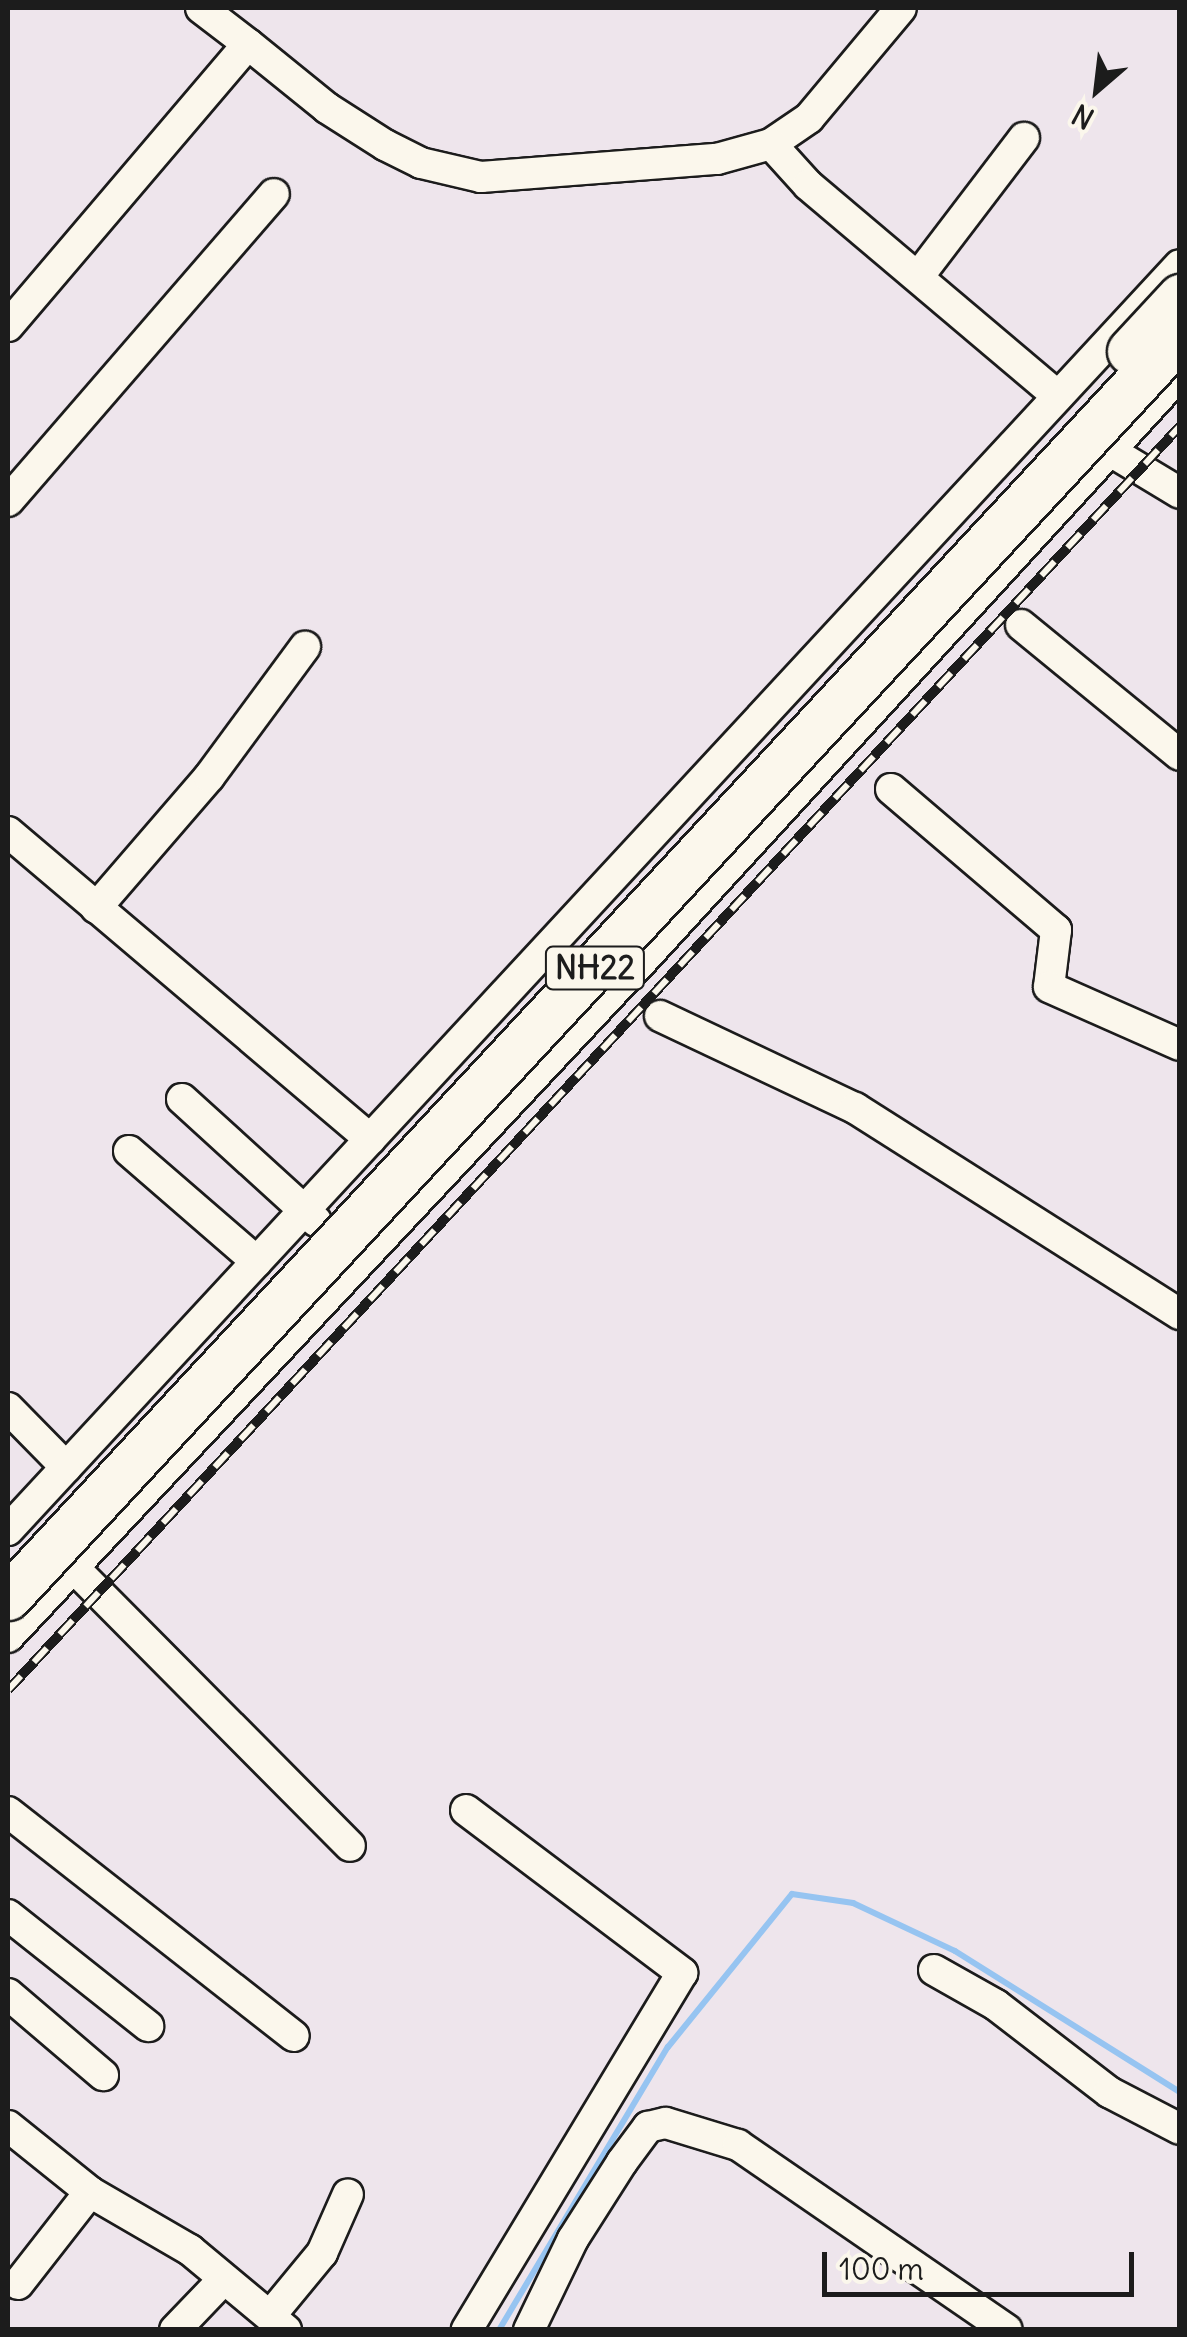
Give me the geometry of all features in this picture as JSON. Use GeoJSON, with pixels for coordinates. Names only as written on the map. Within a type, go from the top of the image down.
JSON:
{"type":"FeatureCollection","features":[{"type":"Feature","properties":{"kind":"highway","name":"NH22"},"geometry":{"type":"LineString","coordinates":[[8,1556],[1180,298]]}},
{"type":"Feature","properties":{"kind":"highway","name":"NH22"},"geometry":{"type":"LineString","coordinates":[[8,1598],[1180,336]]}},
{"type":"Feature","properties":{"kind":"street"},"geometry":{"type":"LineString","coordinates":[[201,8],[326,108],[421,164],[481,176],[716,159],[772,144],[809,118],[900,8]]}},
{"type":"Feature","properties":{"kind":"street"},"geometry":{"type":"LineString","coordinates":[[8,326],[248,44]]}},
{"type":"Feature","properties":{"kind":"street"},"geometry":{"type":"LineString","coordinates":[[918,277],[1024,138]]}},
{"type":"Feature","properties":{"kind":"street"},"geometry":{"type":"LineString","coordinates":[[772,144],[808,185],[1058,396]]}},
{"type":"Feature","properties":{"kind":"street"},"geometry":{"type":"LineString","coordinates":[[8,501],[274,194]]}},
{"type":"Feature","properties":{"kind":"street"},"geometry":{"type":"LineString","coordinates":[[8,1530],[1180,265]]}},
{"type":"Feature","properties":{"kind":"street"},"geometry":{"type":"LineString","coordinates":[[8,1637],[642,961],[1040,522],[1180,374]]}},
{"type":"Feature","properties":{"kind":"street"},"geometry":{"type":"LineString","coordinates":[[1108,449],[1180,494]]}},
{"type":"Feature","properties":{"kind":"street"},"geometry":{"type":"LineString","coordinates":[[986,475],[1040,522]]}},
{"type":"Feature","properties":{"kind":"street"},"geometry":{"type":"LineString","coordinates":[[1022,625],[1180,756]]}},
{"type":"Feature","properties":{"kind":"street"},"geometry":{"type":"LineString","coordinates":[[96,908],[218,766],[305,647]]}},
{"type":"Feature","properties":{"kind":"street"},"geometry":{"type":"LineString","coordinates":[[891,790],[1056,930],[1049,986],[1180,1045]]}},
{"type":"Feature","properties":{"kind":"street"},"geometry":{"type":"LineString","coordinates":[[8,832],[370,1139]]}},
{"type":"Feature","properties":{"kind":"street"},"geometry":{"type":"LineString","coordinates":[[660,1016],[744,1061],[845,1102],[1180,1314]]}},
{"type":"Feature","properties":{"kind":"street"},"geometry":{"type":"LineString","coordinates":[[182,1099],[359,1260]]}},
{"type":"Feature","properties":{"kind":"street"},"geometry":{"type":"LineString","coordinates":[[129,1151],[256,1262]]}},
{"type":"Feature","properties":{"kind":"street"},"geometry":{"type":"LineString","coordinates":[[8,1408],[66,1467]]}},
{"type":"Feature","properties":{"kind":"street"},"geometry":{"type":"LineString","coordinates":[[75,1569],[350,1846]]}},
{"type":"Feature","properties":{"kind":"street"},"geometry":{"type":"LineString","coordinates":[[466,1810],[682,1974],[467,2330]]}},
{"type":"Feature","properties":{"kind":"street"},"geometry":{"type":"LineString","coordinates":[[8,1812],[294,2036]]}},
{"type":"Feature","properties":{"kind":"street"},"geometry":{"type":"LineString","coordinates":[[8,1915],[148,2026]]}},
{"type":"Feature","properties":{"kind":"street"},"geometry":{"type":"LineString","coordinates":[[934,1970],[996,2005],[1090,2079],[1180,2129]]}},
{"type":"Feature","properties":{"kind":"street"},"geometry":{"type":"LineString","coordinates":[[8,1994],[103,2075]]}},
{"type":"Feature","properties":{"kind":"street"},"geometry":{"type":"LineString","coordinates":[[530,2330],[573,2239],[622,2162],[648,2126],[666,2123],[738,2145],[1008,2330]]}},
{"type":"Feature","properties":{"kind":"street"},"geometry":{"type":"LineString","coordinates":[[8,2126],[90,2192],[178,2243],[278,2323],[322,2253],[348,2194]]}},
{"type":"Feature","properties":{"kind":"street"},"geometry":{"type":"LineString","coordinates":[[18,2284],[90,2192]]}},
{"type":"Feature","properties":{"kind":"street"},"geometry":{"type":"LineString","coordinates":[[176,2330],[223,2280]]}},
{"type":"Feature","properties":{"kind":"waterway"},"geometry":{"type":"LineString","coordinates":[[499,2330],[668,2047],[792,1894],[853,1903],[955,1951],[1180,2092]]}},
{"type":"Feature","properties":{"kind":"railway"},"geometry":{"type":"LineString","coordinates":[[8,1690],[1180,426]]}}]}
